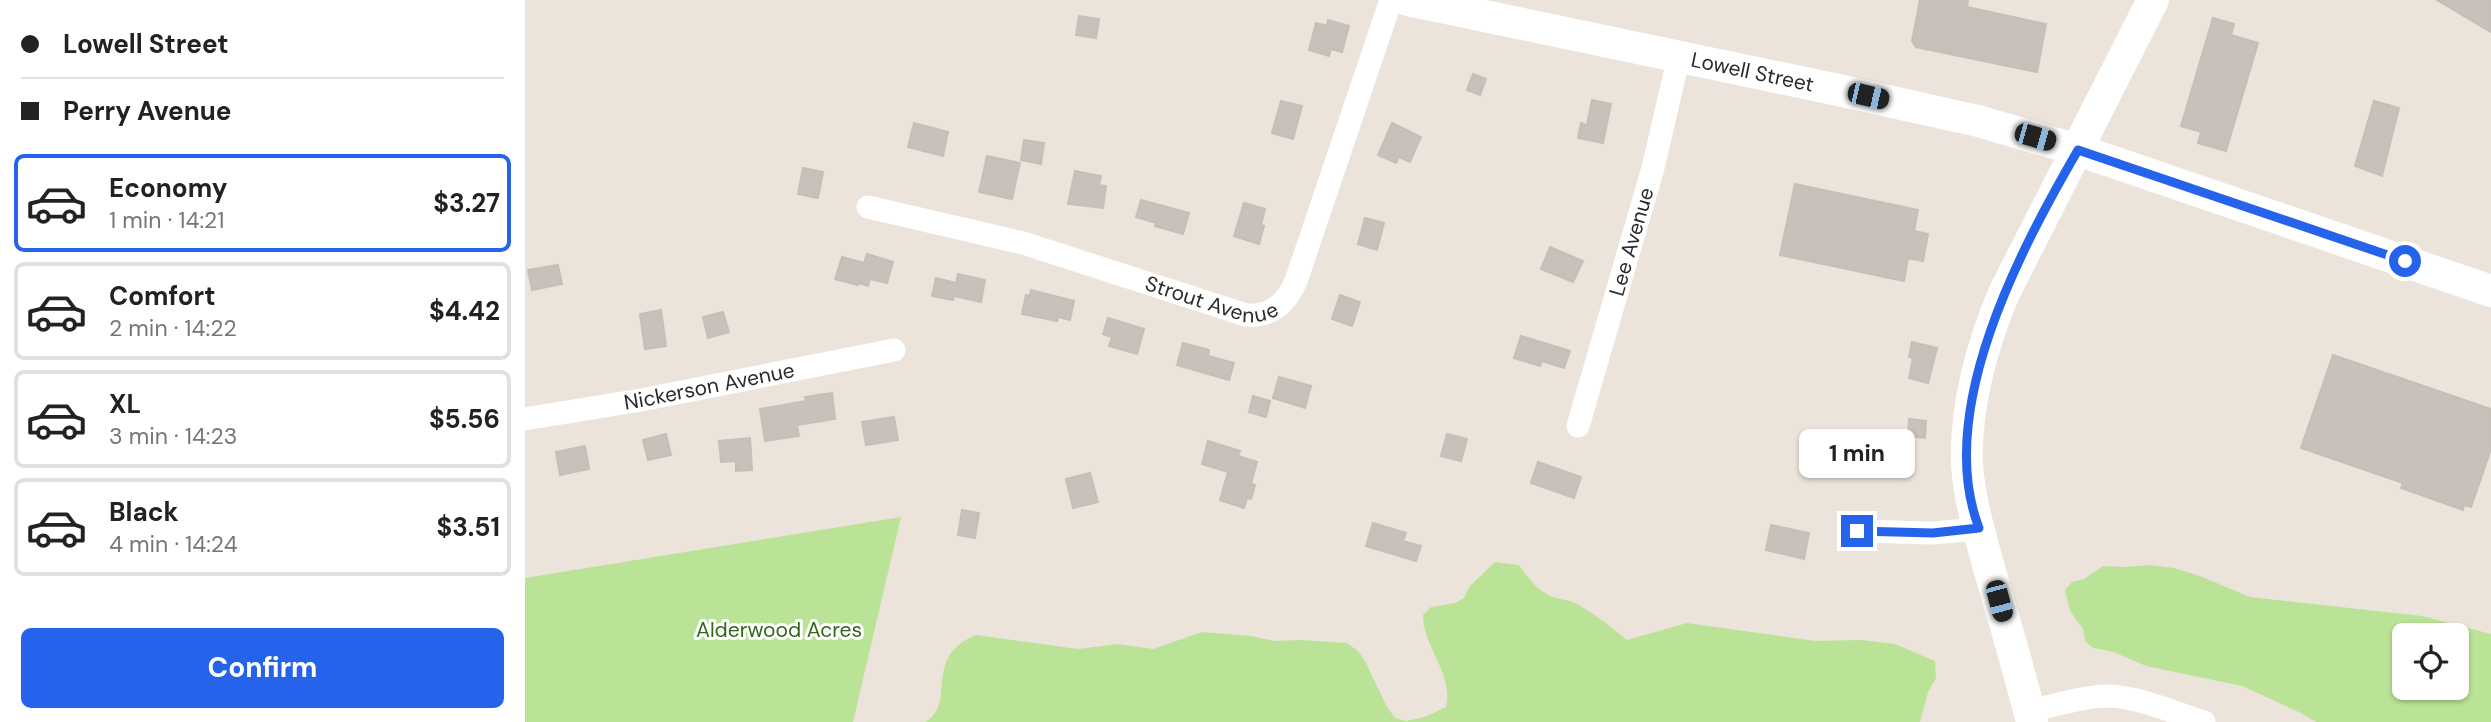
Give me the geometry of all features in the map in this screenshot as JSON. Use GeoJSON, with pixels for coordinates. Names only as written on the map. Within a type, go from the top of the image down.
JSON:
{"type":"FeatureCollection","features":[{"type":"Feature","properties":{"kind":"main road","name":"Lowell Street"},"geometry":{"type":"LineString","coordinates":[[1408,0],[1978,121],[2078,150],[2491,291]]}},
{"type":"Feature","properties":{"kind":"main road"},"geometry":{"type":"LineString","coordinates":[[2031,717],[1979,528],[1970,485],[1967,443],[1974,392],[2004,293],[2153,0]]}},
{"type":"Feature","properties":{"kind":"street","name":"Strout Avenue"},"geometry":{"type":"LineString","coordinates":[[868,207],[1023,243],[1245,316],[1266,314],[1285,301],[1296,281],[1391,0]]}},
{"type":"Feature","properties":{"kind":"street","name":"Lee Avenue"},"geometry":{"type":"LineString","coordinates":[[1578,426],[1650,181],[1679,56]]}},
{"type":"Feature","properties":{"kind":"street","name":"Nickerson Avenue"},"geometry":{"type":"LineString","coordinates":[[525,419],[641,400],[894,349]]}},
{"type":"Feature","properties":{"kind":"street"},"geometry":{"type":"LineString","coordinates":[[1857,531],[1933,533],[1979,528]]}},
{"type":"Feature","properties":{"kind":"street"},"geometry":{"type":"LineString","coordinates":[[2031,717],[2087,699],[2115,697],[2142,702],[2204,722]]}},
{"type":"Feature","properties":{"kind":"green space","name":"Alderwood Acres"},"geometry":{"type":"Polygon","coordinates":[[[901,517],[853,722],[525,722],[525,578],[901,517]]]}},
{"type":"Feature","properties":{"kind":"green space"},"geometry":{"type":"Polygon","coordinates":[[[1495,562],[1519,565],[1544,593],[1577,604],[1627,640],[1687,623],[1815,641],[1861,640],[1895,644],[1935,661],[1936,678],[1928,692],[1920,722],[925,722],[934,714],[939,704],[944,668],[949,655],[959,644],[976,635],[1078,649],[1118,644],[1153,649],[1202,632],[1251,636],[1274,641],[1347,643],[1358,651],[1365,661],[1395,718],[1406,721],[1425,717],[1446,707],[1447,695],[1446,683],[1424,627],[1423,615],[1431,607],[1455,603],[1464,598],[1469,587],[1495,562]]]}},
{"type":"Feature","properties":{"kind":"green space"},"geometry":{"type":"Polygon","coordinates":[[[2149,565],[2174,568],[2250,597],[2422,616],[2449,623],[2392,623],[2392,700],[2469,700],[2469,628],[2491,634],[2491,722],[2316,722],[2242,686],[2146,666],[2114,652],[2093,648],[2085,641],[2083,629],[2070,611],[2065,590],[2072,582],[2084,579],[2103,566],[2149,565]]]}},
{"type":"Feature","properties":{"kind":"building"},"geometry":{"type":"Polygon","coordinates":[[[1920,0],[1968,0],[1967,7],[2046,24],[2037,72],[1916,47],[1912,41],[1920,0]]]}},
{"type":"Feature","properties":{"kind":"building"},"geometry":{"type":"Polygon","coordinates":[[[2437,0],[2491,0],[2491,32],[2437,0]]]}},
{"type":"Feature","properties":{"kind":"building"},"geometry":{"type":"Polygon","coordinates":[[[1079,16],[1099,19],[1096,38],[1076,35],[1079,16]]]}},
{"type":"Feature","properties":{"kind":"building"},"geometry":{"type":"Polygon","coordinates":[[[2213,18],[2234,24],[2231,35],[2258,43],[2226,151],[2198,143],[2201,132],[2181,126],[2213,18]]]}},
{"type":"Feature","properties":{"kind":"building"},"geometry":{"type":"Polygon","coordinates":[[[1328,20],[1349,26],[1342,52],[1331,49],[1329,56],[1309,50],[1316,23],[1327,26],[1328,20]]]}},
{"type":"Feature","properties":{"kind":"building"},"geometry":{"type":"Polygon","coordinates":[[[1473,74],[1486,79],[1480,95],[1467,90],[1473,74]]]}},
{"type":"Feature","properties":{"kind":"building"},"geometry":{"type":"Polygon","coordinates":[[[1592,100],[1611,104],[1603,143],[1578,138],[1581,123],[1587,125],[1592,100]]]}},
{"type":"Feature","properties":{"kind":"building"},"geometry":{"type":"Polygon","coordinates":[[[1281,101],[1302,106],[1293,139],[1272,133],[1281,101]]]}},
{"type":"Feature","properties":{"kind":"building"},"geometry":{"type":"Polygon","coordinates":[[[2374,101],[2399,108],[2382,176],[2355,166],[2374,101]]]}},
{"type":"Feature","properties":{"kind":"building"},"geometry":{"type":"Polygon","coordinates":[[[914,123],[948,132],[943,156],[908,147],[914,123]]]}},
{"type":"Feature","properties":{"kind":"building"},"geometry":{"type":"Polygon","coordinates":[[[1392,123],[1421,137],[1410,162],[1399,157],[1396,163],[1378,155],[1392,123]]]}},
{"type":"Feature","properties":{"kind":"building"},"geometry":{"type":"Polygon","coordinates":[[[1024,140],[1044,143],[1041,164],[1021,160],[1024,140]]]}},
{"type":"Feature","properties":{"kind":"building"},"geometry":{"type":"Polygon","coordinates":[[[987,156],[1020,163],[1012,199],[979,192],[987,156]]]}},
{"type":"Feature","properties":{"kind":"building"},"geometry":{"type":"Polygon","coordinates":[[[803,168],[823,172],[818,198],[798,194],[803,168]]]}},
{"type":"Feature","properties":{"kind":"building"},"geometry":{"type":"Polygon","coordinates":[[[1075,171],[1101,176],[1099,185],[1106,186],[1103,208],[1068,204],[1075,171]]]}},
{"type":"Feature","properties":{"kind":"building"},"geometry":{"type":"Polygon","coordinates":[[[1795,184],[1918,210],[1914,231],[1928,234],[1923,261],[1908,258],[1904,281],[1780,255],[1795,184]]]}},
{"type":"Feature","properties":{"kind":"building"},"geometry":{"type":"Polygon","coordinates":[[[1141,200],[1189,213],[1183,234],[1136,217],[1141,200]]]}},
{"type":"Feature","properties":{"kind":"building"},"geometry":{"type":"Polygon","coordinates":[[[1244,203],[1265,209],[1259,244],[1234,236],[1244,203]]]}},
{"type":"Feature","properties":{"kind":"building"},"geometry":{"type":"Polygon","coordinates":[[[1365,218],[1384,223],[1377,250],[1358,244],[1365,218]]]}},
{"type":"Feature","properties":{"kind":"building"},"geometry":{"type":"Polygon","coordinates":[[[1550,247],[1583,261],[1573,282],[1541,269],[1550,247]]]}},
{"type":"Feature","properties":{"kind":"building"},"geometry":{"type":"Polygon","coordinates":[[[867,254],[893,262],[887,283],[870,279],[868,286],[835,279],[842,257],[864,263],[867,254]]]}},
{"type":"Feature","properties":{"kind":"building"},"geometry":{"type":"Polygon","coordinates":[[[558,265],[562,284],[532,290],[528,270],[558,265]]]}},
{"type":"Feature","properties":{"kind":"building"},"geometry":{"type":"Polygon","coordinates":[[[958,274],[985,280],[981,302],[954,296],[953,300],[932,296],[936,278],[956,283],[958,274]]]}},
{"type":"Feature","properties":{"kind":"building"},"geometry":{"type":"Polygon","coordinates":[[[1031,290],[1074,301],[1070,320],[1058,317],[1057,321],[1022,314],[1026,295],[1030,296],[1031,290]]]}},
{"type":"Feature","properties":{"kind":"building"},"geometry":{"type":"Polygon","coordinates":[[[1340,295],[1360,302],[1352,326],[1332,319],[1340,295]]]}},
{"type":"Feature","properties":{"kind":"building"},"geometry":{"type":"Polygon","coordinates":[[[661,310],[666,346],[645,349],[640,314],[661,310]]]}},
{"type":"Feature","properties":{"kind":"building"},"geometry":{"type":"Polygon","coordinates":[[[723,312],[729,332],[708,338],[703,317],[723,312]]]}},
{"type":"Feature","properties":{"kind":"building"},"geometry":{"type":"Polygon","coordinates":[[[1108,318],[1144,329],[1137,354],[1109,346],[1112,337],[1103,334],[1108,318]]]}},
{"type":"Feature","properties":{"kind":"building"},"geometry":{"type":"Polygon","coordinates":[[[1521,336],[1570,351],[1564,368],[1542,361],[1540,366],[1514,358],[1521,336]]]}},
{"type":"Feature","properties":{"kind":"building"},"geometry":{"type":"Polygon","coordinates":[[[1912,342],[1937,348],[1928,383],[1909,378],[1913,358],[1909,357],[1912,342]]]}},
{"type":"Feature","properties":{"kind":"building"},"geometry":{"type":"Polygon","coordinates":[[[1183,343],[1209,350],[1208,356],[1234,363],[1229,380],[1177,365],[1183,343]]]}},
{"type":"Feature","properties":{"kind":"building"},"geometry":{"type":"Polygon","coordinates":[[[2333,355],[2491,409],[2491,449],[2471,507],[2464,505],[2463,510],[2401,488],[2403,483],[2301,448],[2333,355]]]}},
{"type":"Feature","properties":{"kind":"building"},"geometry":{"type":"Polygon","coordinates":[[[1279,377],[1311,386],[1305,408],[1273,398],[1279,377]]]}},
{"type":"Feature","properties":{"kind":"building"},"geometry":{"type":"Polygon","coordinates":[[[832,393],[835,419],[797,425],[799,436],[765,441],[760,409],[806,401],[805,397],[832,393]]]}},
{"type":"Feature","properties":{"kind":"building"},"geometry":{"type":"Polygon","coordinates":[[[1253,396],[1270,401],[1266,417],[1249,412],[1253,396]]]}},
{"type":"Feature","properties":{"kind":"building"},"geometry":{"type":"Polygon","coordinates":[[[894,417],[898,440],[866,445],[862,422],[894,417]]]}},
{"type":"Feature","properties":{"kind":"building"},"geometry":{"type":"Polygon","coordinates":[[[1909,419],[1926,421],[1925,438],[1908,436],[1909,419]]]}},
{"type":"Feature","properties":{"kind":"building"},"geometry":{"type":"Polygon","coordinates":[[[666,434],[671,455],[648,460],[643,440],[666,434]]]}},
{"type":"Feature","properties":{"kind":"building"},"geometry":{"type":"Polygon","coordinates":[[[1447,434],[1467,439],[1461,461],[1441,456],[1447,434]]]}},
{"type":"Feature","properties":{"kind":"building"},"geometry":{"type":"Polygon","coordinates":[[[750,438],[752,470],[736,471],[736,461],[721,462],[719,441],[750,438]]]}},
{"type":"Feature","properties":{"kind":"building"},"geometry":{"type":"Polygon","coordinates":[[[1208,441],[1240,451],[1238,456],[1257,462],[1251,484],[1255,485],[1251,499],[1247,498],[1244,508],[1220,500],[1228,472],[1202,464],[1208,441]]]}},
{"type":"Feature","properties":{"kind":"building"},"geometry":{"type":"Polygon","coordinates":[[[585,446],[589,469],[560,475],[556,452],[585,446]]]}},
{"type":"Feature","properties":{"kind":"building"},"geometry":{"type":"Polygon","coordinates":[[[1538,462],[1581,477],[1574,498],[1531,483],[1538,462]]]}},
{"type":"Feature","properties":{"kind":"building"},"geometry":{"type":"Polygon","coordinates":[[[1090,473],[1098,502],[1073,508],[1066,479],[1090,473]]]}},
{"type":"Feature","properties":{"kind":"building"},"geometry":{"type":"Polygon","coordinates":[[[962,510],[979,513],[975,538],[958,535],[962,510]]]}},
{"type":"Feature","properties":{"kind":"building"},"geometry":{"type":"Polygon","coordinates":[[[1373,523],[1406,533],[1403,541],[1421,546],[1416,561],[1366,546],[1373,523]]]}},
{"type":"Feature","properties":{"kind":"building"},"geometry":{"type":"Polygon","coordinates":[[[1771,525],[1809,533],[1804,559],[1766,550],[1771,525]]]}},
{"type":"Feature","properties":{"kind":"route"},"geometry":{"type":"LineString","coordinates":[[1857,531],[1933,533],[1979,528],[1967,465],[1967,443],[1974,392],[1984,352],[2004,293],[2053,193],[2078,150],[2405,261]]}}]}
